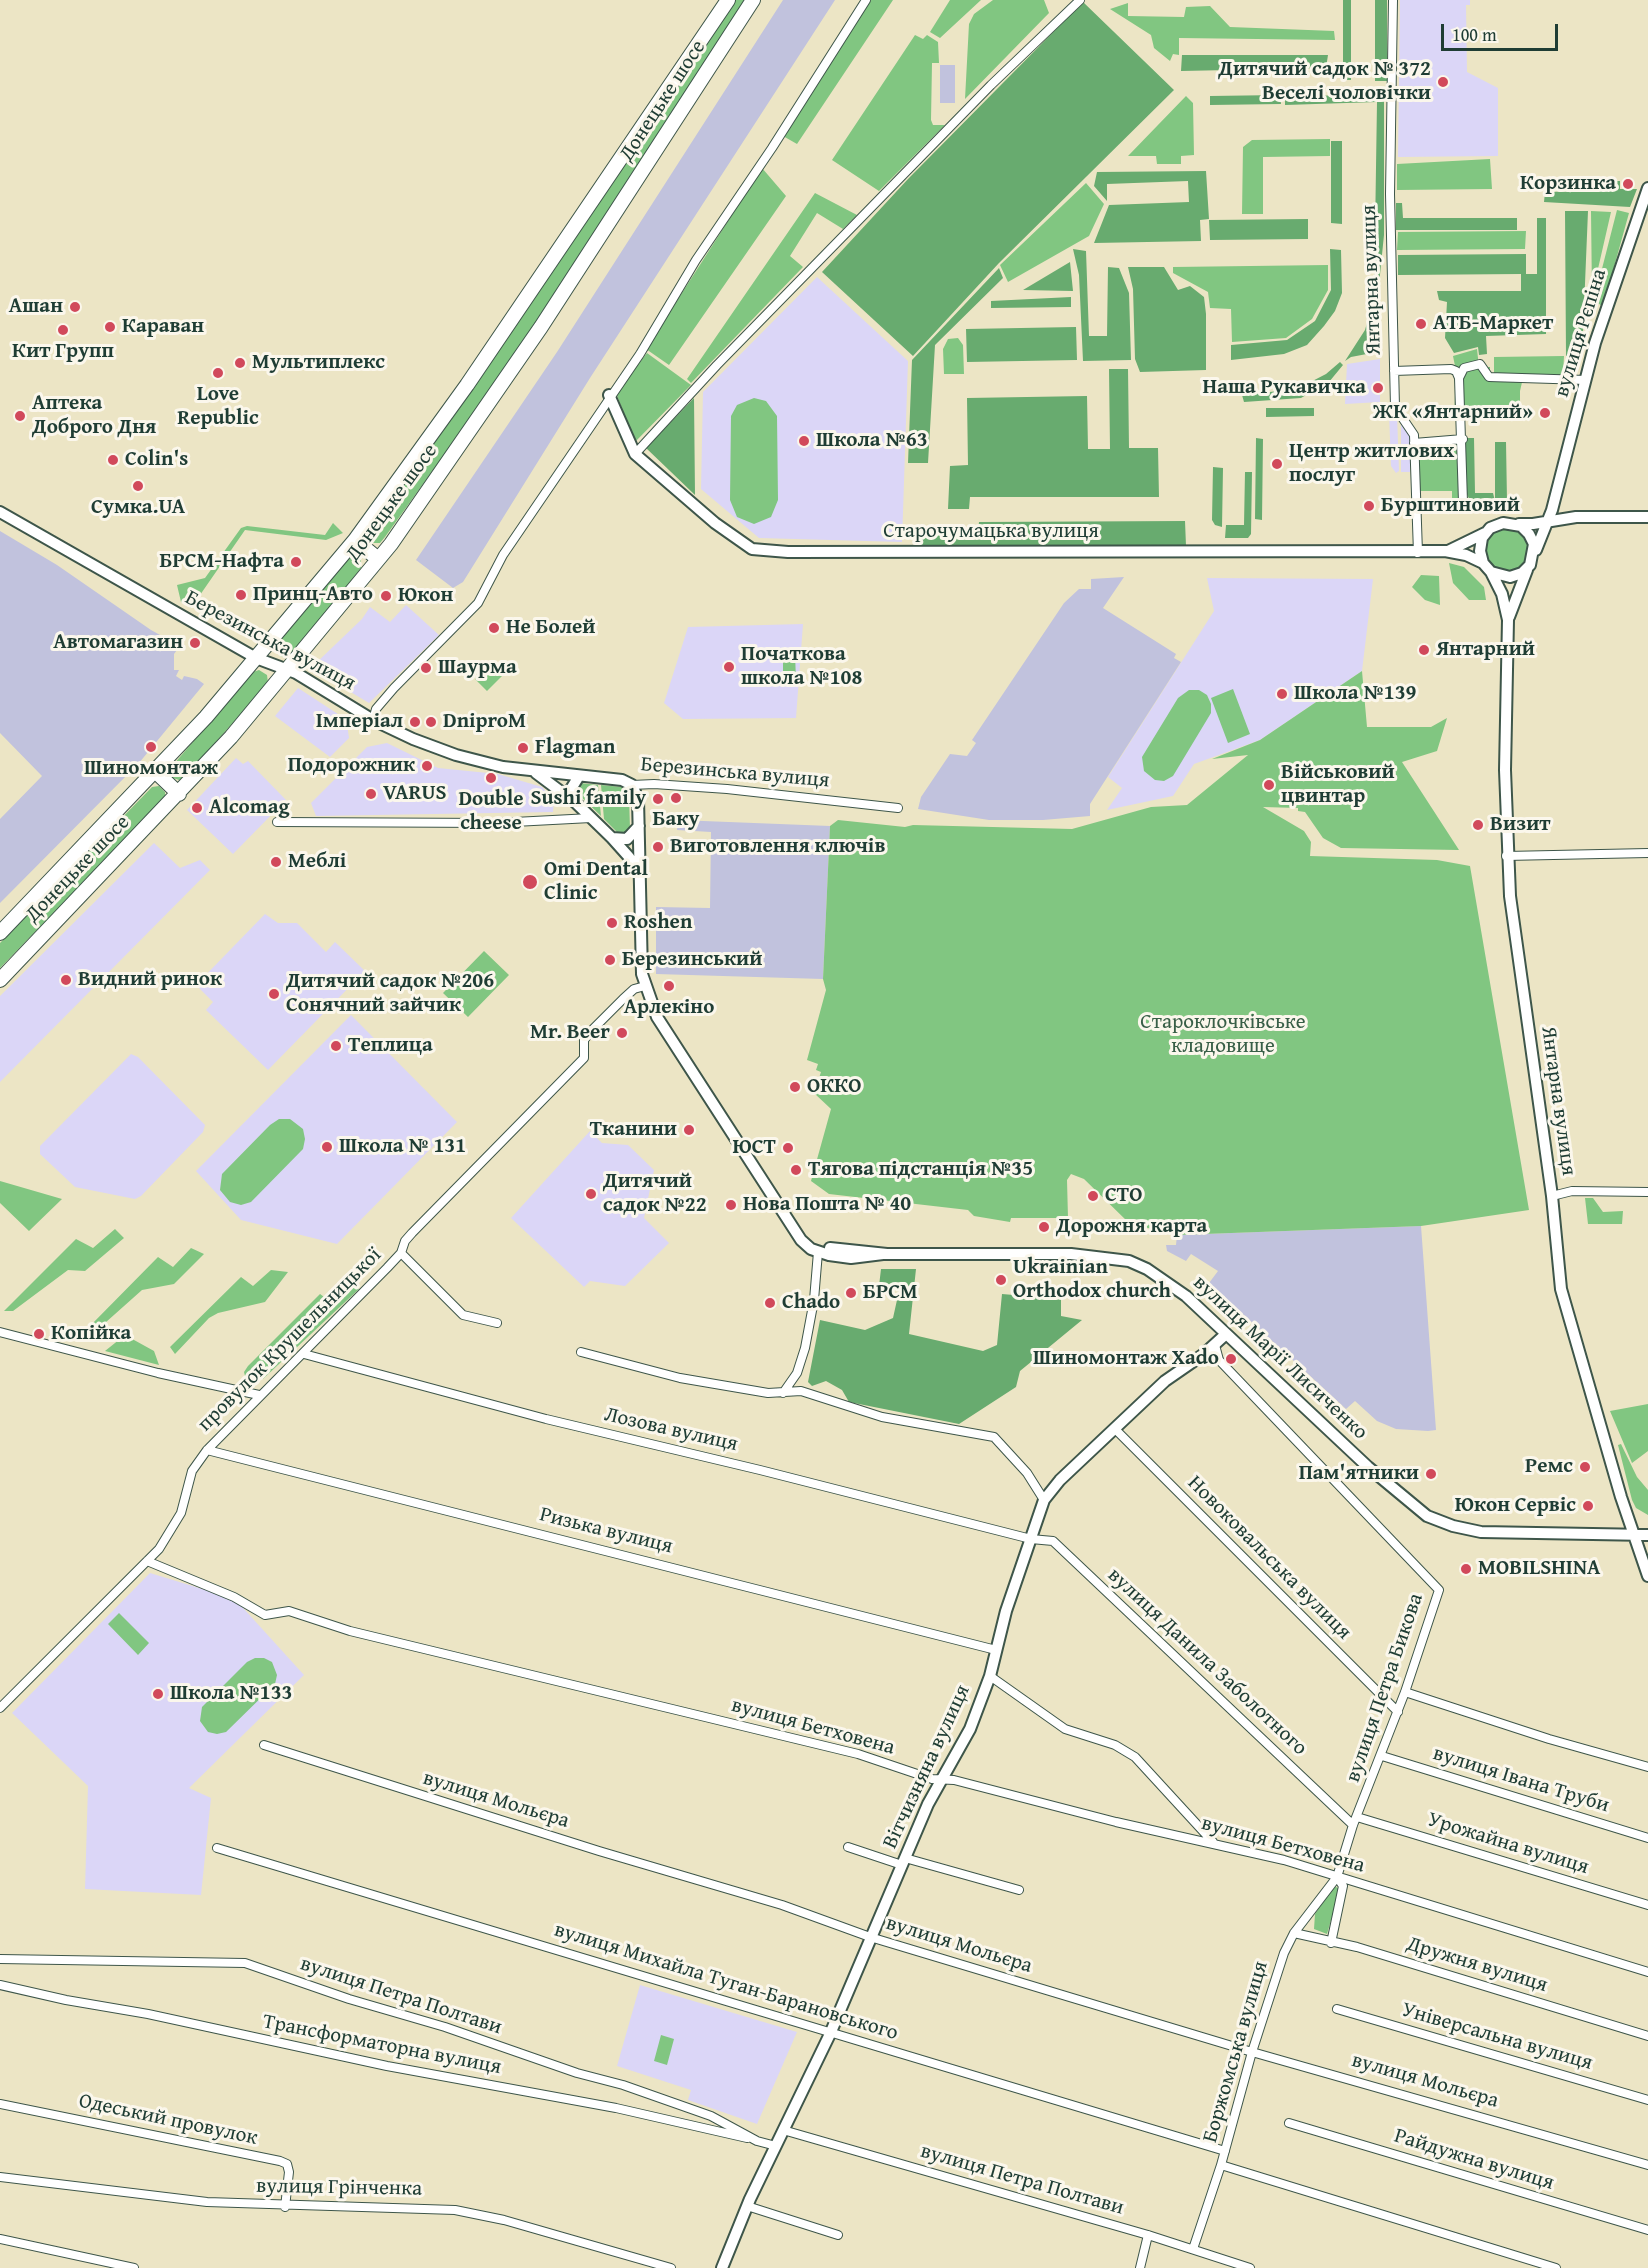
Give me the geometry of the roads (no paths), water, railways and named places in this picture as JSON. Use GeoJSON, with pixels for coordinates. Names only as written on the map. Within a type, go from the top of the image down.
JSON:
{"type":"FeatureCollection","features":[{"type":"Feature","properties":{"kind":"highway","name":"Донецьке шосе"},"geometry":{"type":"LineString","coordinates":[[0,933],[156,772],[355,540],[492,349],[728,0]]}},
{"type":"Feature","properties":{"kind":"highway","name":"Донецьке шосе"},"geometry":{"type":"LineString","coordinates":[[0,980],[179,794],[289,670],[378,559],[444,470],[541,327],[753,0]]}},
{"type":"Feature","properties":{"kind":"highway"},"geometry":{"type":"LineString","coordinates":[[355,540],[378,559]]}},
{"type":"Feature","properties":{"kind":"highway"},"geometry":{"type":"LineString","coordinates":[[156,772],[179,794]]}},
{"type":"Feature","properties":{"kind":"main road","name":"вулиця Рєпіна"},"geometry":{"type":"LineString","coordinates":[[1534,556],[1549,521],[1586,380],[1648,192]]}},
{"type":"Feature","properties":{"kind":"main road","name":"Старочумацька вулиця"},"geometry":{"type":"LineString","coordinates":[[609,395],[635,454],[715,523],[752,549],[768,552],[1418,553],[1445,551],[1466,544],[1496,525],[1533,524],[1576,517],[1648,517]]}},
{"type":"Feature","properties":{"kind":"main road","name":"Березинська вулиця"},"geometry":{"type":"LineString","coordinates":[[0,512],[256,658],[289,670],[373,720],[436,748],[480,761],[534,772],[622,780],[632,785]]}},
{"type":"Feature","properties":{"kind":"main road"},"geometry":{"type":"LineString","coordinates":[[1491,572],[1510,577],[1527,569],[1534,556],[1532,538],[1526,529],[1515,524]]}},
{"type":"Feature","properties":{"kind":"main road"},"geometry":{"type":"LineString","coordinates":[[1483,563],[1480,551],[1486,533]]}},
{"type":"Feature","properties":{"kind":"main road","name":"Старочумацька вулиця"},"geometry":{"type":"LineString","coordinates":[[1445,551],[1466,555],[1483,563],[1491,572]]}},
{"type":"Feature","properties":{"kind":"main road","name":"Янтарна вулиця"},"geometry":{"type":"LineString","coordinates":[[1508,620],[1519,583],[1527,569]]}},
{"type":"Feature","properties":{"kind":"main road","name":"Янтарна вулиця"},"geometry":{"type":"LineString","coordinates":[[1491,572],[1502,594],[1508,620],[1506,856],[1517,951],[1552,1196],[1558,1270],[1564,1304],[1648,1576]]}},
{"type":"Feature","properties":{"kind":"main road","name":"Березинська вулиця"},"geometry":{"type":"LineString","coordinates":[[534,772],[553,783],[576,803]]}},
{"type":"Feature","properties":{"kind":"main road"},"geometry":{"type":"LineString","coordinates":[[576,803],[571,789],[579,776]]}},
{"type":"Feature","properties":{"kind":"main road","name":"вулиця Марії Лисиченко"},"geometry":{"type":"LineString","coordinates":[[632,785],[638,800],[641,962],[645,986],[664,1030],[792,1222],[801,1240],[818,1252],[851,1258],[883,1254],[1071,1254],[1129,1261],[1175,1287],[1398,1494],[1439,1522],[1465,1529],[1492,1532],[1648,1535]]}},
{"type":"Feature","properties":{"kind":"main road","name":"вулиця Марії Лисиченко"},"geometry":{"type":"LineString","coordinates":[[576,803],[629,857],[640,878]]}},
{"type":"Feature","properties":{"kind":"main road"},"geometry":{"type":"LineString","coordinates":[[612,838],[627,839],[639,826]]}},
{"type":"Feature","properties":{"kind":"main road","name":"вулиця Марії Лисиченко"},"geometry":{"type":"LineString","coordinates":[[792,1222],[820,1246],[883,1254]]}},
{"type":"Feature","properties":{"kind":"main road","name":"Вітчизняна вулиця"},"geometry":{"type":"LineString","coordinates":[[722,2268],[747,2206],[830,2034],[928,1803],[970,1729],[990,1676],[996,1650],[1044,1500],[1060,1480],[1165,1381],[1215,1345],[1226,1334]]}},
{"type":"Feature","properties":{"kind":"street"},"geometry":{"type":"LineString","coordinates":[[373,720],[376,709],[394,688],[478,603],[503,555],[609,395],[640,354],[690,269],[772,148],[866,0]]}},
{"type":"Feature","properties":{"kind":"street"},"geometry":{"type":"LineString","coordinates":[[635,454],[717,365],[991,85],[1080,0]]}},
{"type":"Feature","properties":{"kind":"street","name":"Янтарна вулиця"},"geometry":{"type":"LineString","coordinates":[[1393,0],[1390,194],[1395,407],[1414,435],[1418,553]]}},
{"type":"Feature","properties":{"kind":"street"},"geometry":{"type":"LineString","coordinates":[[1463,502],[1463,440],[1459,422],[1459,378],[1464,368],[1480,364],[1489,377],[1586,380]]}},
{"type":"Feature","properties":{"kind":"street"},"geometry":{"type":"LineString","coordinates":[[1394,370],[1451,369],[1459,378]]}},
{"type":"Feature","properties":{"kind":"street"},"geometry":{"type":"LineString","coordinates":[[1414,443],[1463,440]]}},
{"type":"Feature","properties":{"kind":"street","name":"Березинська вулиця"},"geometry":{"type":"LineString","coordinates":[[632,785],[654,784],[727,789],[898,808]]}},
{"type":"Feature","properties":{"kind":"street"},"geometry":{"type":"LineString","coordinates":[[277,822],[495,823],[591,818]]}},
{"type":"Feature","properties":{"kind":"street"},"geometry":{"type":"LineString","coordinates":[[1506,856],[1648,853]]}},
{"type":"Feature","properties":{"kind":"street","name":"провулок Крушельницької"},"geometry":{"type":"LineString","coordinates":[[0,1708],[147,1561],[169,1535],[181,1513],[192,1471],[207,1450],[259,1395],[304,1354],[401,1253],[405,1241],[412,1233],[584,1058],[584,1040],[634,989],[645,986]]}},
{"type":"Feature","properties":{"kind":"street"},"geometry":{"type":"LineString","coordinates":[[1552,1196],[1572,1191],[1648,1192]]}},
{"type":"Feature","properties":{"kind":"street"},"geometry":{"type":"LineString","coordinates":[[785,1390],[797,1373],[805,1348],[818,1252]]}},
{"type":"Feature","properties":{"kind":"street"},"geometry":{"type":"LineString","coordinates":[[401,1253],[463,1315],[497,1323]]}},
{"type":"Feature","properties":{"kind":"street"},"geometry":{"type":"LineString","coordinates":[[0,1332],[158,1373],[259,1395]]}},
{"type":"Feature","properties":{"kind":"street","name":"вулиця Петра Бикова"},"geometry":{"type":"LineString","coordinates":[[1215,1345],[1219,1360],[1439,1590],[1406,1692],[1353,1825],[1337,1877],[1343,1886],[1331,1943]]}},
{"type":"Feature","properties":{"kind":"street"},"geometry":{"type":"LineString","coordinates":[[580,1352],[680,1378],[768,1393],[785,1390],[801,1391],[882,1417],[994,1437],[1027,1473],[1044,1500]]}},
{"type":"Feature","properties":{"kind":"street","name":"Лозова вулиця"},"geometry":{"type":"LineString","coordinates":[[304,1354],[535,1417],[760,1470],[1031,1539]]}},
{"type":"Feature","properties":{"kind":"street","name":"Новоковальська вулиця"},"geometry":{"type":"LineString","coordinates":[[1114,1429],[1398,1712]]}},
{"type":"Feature","properties":{"kind":"street","name":"Ризька вулиця"},"geometry":{"type":"LineString","coordinates":[[207,1450],[996,1650]]}},
{"type":"Feature","properties":{"kind":"street","name":"вулиця Данила Заболотного"},"geometry":{"type":"LineString","coordinates":[[1031,1539],[1053,1540],[1353,1825]]}},
{"type":"Feature","properties":{"kind":"street","name":"вулиця Бетховена"},"geometry":{"type":"LineString","coordinates":[[147,1561],[234,1597],[265,1615],[289,1611],[350,1631],[631,1701],[858,1754],[932,1779],[954,1779],[1116,1822],[1284,1860],[1648,1972]]}},
{"type":"Feature","properties":{"kind":"street"},"geometry":{"type":"LineString","coordinates":[[990,1676],[1065,1729],[1115,1745],[1135,1757],[1214,1843]]}},
{"type":"Feature","properties":{"kind":"street"},"geometry":{"type":"LineString","coordinates":[[1406,1692],[1648,1767]]}},
{"type":"Feature","properties":{"kind":"street","name":"вулиця Мольєра"},"geometry":{"type":"LineString","coordinates":[[264,1745],[599,1851],[782,1905],[870,1936],[1252,2052],[1648,2165]]}},
{"type":"Feature","properties":{"kind":"street","name":"вулиця Івана Труби"},"geometry":{"type":"LineString","coordinates":[[1382,1756],[1648,1838]]}},
{"type":"Feature","properties":{"kind":"street","name":"Урожайна вулиця"},"geometry":{"type":"LineString","coordinates":[[1357,1817],[1648,1905]]}},
{"type":"Feature","properties":{"kind":"street"},"geometry":{"type":"LineString","coordinates":[[848,1847],[1019,1890]]}},
{"type":"Feature","properties":{"kind":"street","name":"вулиця Михайла Туган-Барановського"},"geometry":{"type":"LineString","coordinates":[[217,1848],[478,1924],[830,2034],[1225,2151]]}},
{"type":"Feature","properties":{"kind":"street","name":"Боржомська вулиця"},"geometry":{"type":"LineString","coordinates":[[1193,2249],[1221,2165],[1252,2052],[1284,1953],[1294,1933],[1337,1877]]}},
{"type":"Feature","properties":{"kind":"street","name":"Дружня вулиця"},"geometry":{"type":"LineString","coordinates":[[1294,1933],[1357,1947],[1648,2036]]}},
{"type":"Feature","properties":{"kind":"street","name":"вулиця Петра Полтави"},"geometry":{"type":"LineString","coordinates":[[0,1959],[245,1963],[348,1999],[445,2027],[577,2073],[623,2085],[726,2123],[757,2141],[776,2146]]}},
{"type":"Feature","properties":{"kind":"street","name":"Трансформаторна вулиця"},"geometry":{"type":"LineString","coordinates":[[0,1985],[387,2066],[616,2108],[757,2141]]}},
{"type":"Feature","properties":{"kind":"street","name":"Універсальна вулиця"},"geometry":{"type":"LineString","coordinates":[[1336,2009],[1648,2100]]}},
{"type":"Feature","properties":{"kind":"street","name":"Одеський провулок"},"geometry":{"type":"LineString","coordinates":[[0,2104],[280,2161],[286,2164],[289,2172],[285,2207]]}},
{"type":"Feature","properties":{"kind":"street","name":"Райдужна вулиця"},"geometry":{"type":"LineString","coordinates":[[1289,2123],[1648,2230]]}},
{"type":"Feature","properties":{"kind":"street","name":"вулиця Петра Полтави"},"geometry":{"type":"LineString","coordinates":[[783,2130],[1148,2235],[1250,2268]]}},
{"type":"Feature","properties":{"kind":"street"},"geometry":{"type":"LineString","coordinates":[[1221,2165],[1556,2268]]}},
{"type":"Feature","properties":{"kind":"street","name":"вулиця Грінченка"},"geometry":{"type":"LineString","coordinates":[[0,2177],[207,2202],[285,2207],[400,2206],[455,2210],[504,2220],[671,2268]]}},
{"type":"Feature","properties":{"kind":"street"},"geometry":{"type":"LineString","coordinates":[[747,2206],[838,2235]]}},
{"type":"Feature","properties":{"kind":"street"},"geometry":{"type":"LineString","coordinates":[[1140,2268],[1148,2235]]}},
{"type":"Feature","properties":{"kind":"street"},"geometry":{"type":"LineString","coordinates":[[0,2239],[134,2268]]}},
{"type":"Feature","properties":{"kind":"place","name":"Дитячий садок № 372 Веселі чоловічки"},"geometry":{"type":"Point","coordinates":[1443,82]}},
{"type":"Feature","properties":{"kind":"place","name":"Корзинка"},"geometry":{"type":"Point","coordinates":[1628,184]}},
{"type":"Feature","properties":{"kind":"place","name":"Ашан"},"geometry":{"type":"Point","coordinates":[75,307]}},
{"type":"Feature","properties":{"kind":"place","name":"АТБ-Маркет"},"geometry":{"type":"Point","coordinates":[1421,324]}},
{"type":"Feature","properties":{"kind":"place","name":"Караван"},"geometry":{"type":"Point","coordinates":[110,327]}},
{"type":"Feature","properties":{"kind":"place","name":"Кит Групп"},"geometry":{"type":"Point","coordinates":[63,330]}},
{"type":"Feature","properties":{"kind":"place","name":"Мультиплекс"},"geometry":{"type":"Point","coordinates":[240,363]}},
{"type":"Feature","properties":{"kind":"place","name":"Love Republic"},"geometry":{"type":"Point","coordinates":[218,373]}},
{"type":"Feature","properties":{"kind":"place","name":"Наша Рукавичка"},"geometry":{"type":"Point","coordinates":[1378,388]}},
{"type":"Feature","properties":{"kind":"place","name":"ЖК «Янтарний»"},"geometry":{"type":"Point","coordinates":[1545,413]}},
{"type":"Feature","properties":{"kind":"place","name":"Аптека Доброго Дня"},"geometry":{"type":"Point","coordinates":[20,416]}},
{"type":"Feature","properties":{"kind":"place","name":"Школа №63"},"geometry":{"type":"Point","coordinates":[804,441]}},
{"type":"Feature","properties":{"kind":"place","name":"Colin's"},"geometry":{"type":"Point","coordinates":[113,460]}},
{"type":"Feature","properties":{"kind":"place","name":"Центр житлових послуг"},"geometry":{"type":"Point","coordinates":[1277,464]}},
{"type":"Feature","properties":{"kind":"place","name":"Сумка.UA"},"geometry":{"type":"Point","coordinates":[138,486]}},
{"type":"Feature","properties":{"kind":"place","name":"Бурштиновий"},"geometry":{"type":"Point","coordinates":[1369,506]}},
{"type":"Feature","properties":{"kind":"place","name":"БРСМ-Нафта"},"geometry":{"type":"Point","coordinates":[296,562]}},
{"type":"Feature","properties":{"kind":"place","name":"Принц-Авто"},"geometry":{"type":"Point","coordinates":[241,595]}},
{"type":"Feature","properties":{"kind":"place","name":"Юкон"},"geometry":{"type":"Point","coordinates":[386,596]}},
{"type":"Feature","properties":{"kind":"place","name":"Не Болей"},"geometry":{"type":"Point","coordinates":[494,628]}},
{"type":"Feature","properties":{"kind":"place","name":"Автомагазин"},"geometry":{"type":"Point","coordinates":[195,643]}},
{"type":"Feature","properties":{"kind":"place","name":"Янтарний"},"geometry":{"type":"Point","coordinates":[1424,650]}},
{"type":"Feature","properties":{"kind":"place","name":"Початкова школа №108"},"geometry":{"type":"Point","coordinates":[729,667]}},
{"type":"Feature","properties":{"kind":"place","name":"Шаурма"},"geometry":{"type":"Point","coordinates":[426,668]}},
{"type":"Feature","properties":{"kind":"place","name":"Школа №139"},"geometry":{"type":"Point","coordinates":[1282,694]}},
{"type":"Feature","properties":{"kind":"place","name":"Імперіал"},"geometry":{"type":"Point","coordinates":[415,722]}},
{"type":"Feature","properties":{"kind":"place","name":"DniproM"},"geometry":{"type":"Point","coordinates":[431,722]}},
{"type":"Feature","properties":{"kind":"place","name":"Шиномонтаж"},"geometry":{"type":"Point","coordinates":[151,747]}},
{"type":"Feature","properties":{"kind":"place","name":"Flagman"},"geometry":{"type":"Point","coordinates":[523,748]}},
{"type":"Feature","properties":{"kind":"place","name":"Подорожник"},"geometry":{"type":"Point","coordinates":[427,766]}},
{"type":"Feature","properties":{"kind":"place","name":"Double cheese"},"geometry":{"type":"Point","coordinates":[491,778]}},
{"type":"Feature","properties":{"kind":"place","name":"Військовий цвинтар"},"geometry":{"type":"Point","coordinates":[1269,785]}},
{"type":"Feature","properties":{"kind":"place","name":"VARUS"},"geometry":{"type":"Point","coordinates":[371,794]}},
{"type":"Feature","properties":{"kind":"place","name":"Баку"},"geometry":{"type":"Point","coordinates":[676,798]}},
{"type":"Feature","properties":{"kind":"place","name":"Sushi family"},"geometry":{"type":"Point","coordinates":[658,799]}},
{"type":"Feature","properties":{"kind":"place","name":"Alcomag"},"geometry":{"type":"Point","coordinates":[197,808]}},
{"type":"Feature","properties":{"kind":"place","name":"Визит"},"geometry":{"type":"Point","coordinates":[1478,825]}},
{"type":"Feature","properties":{"kind":"place","name":"Виготовлення ключів"},"geometry":{"type":"Point","coordinates":[658,847]}},
{"type":"Feature","properties":{"kind":"place","name":"Меблі"},"geometry":{"type":"Point","coordinates":[276,862]}},
{"type":"Feature","properties":{"kind":"place","name":"Omi Dental Clinic"},"geometry":{"type":"Point","coordinates":[530,882]}},
{"type":"Feature","properties":{"kind":"place","name":"Roshen"},"geometry":{"type":"Point","coordinates":[612,923]}},
{"type":"Feature","properties":{"kind":"place","name":"Березинський"},"geometry":{"type":"Point","coordinates":[610,960]}},
{"type":"Feature","properties":{"kind":"place","name":"Видний ринок"},"geometry":{"type":"Point","coordinates":[66,980]}},
{"type":"Feature","properties":{"kind":"place","name":"Арлекіно"},"geometry":{"type":"Point","coordinates":[669,986]}},
{"type":"Feature","properties":{"kind":"place","name":"Дитячий садок №206 Сонячний зайчик"},"geometry":{"type":"Point","coordinates":[274,994]}},
{"type":"Feature","properties":{"kind":"place","name":"Mr. Beer"},"geometry":{"type":"Point","coordinates":[622,1033]}},
{"type":"Feature","properties":{"kind":"place","name":"Теплица"},"geometry":{"type":"Point","coordinates":[336,1046]}},
{"type":"Feature","properties":{"kind":"place","name":"ОККО"},"geometry":{"type":"Point","coordinates":[795,1087]}},
{"type":"Feature","properties":{"kind":"place","name":"Тканини"},"geometry":{"type":"Point","coordinates":[689,1130]}},
{"type":"Feature","properties":{"kind":"place","name":"Школа № 131"},"geometry":{"type":"Point","coordinates":[327,1147]}},
{"type":"Feature","properties":{"kind":"place","name":"ЮСТ"},"geometry":{"type":"Point","coordinates":[788,1148]}},
{"type":"Feature","properties":{"kind":"place","name":"Тягова пiдстанцiя №35"},"geometry":{"type":"Point","coordinates":[796,1170]}},
{"type":"Feature","properties":{"kind":"place","name":"Дитячий садок №22"},"geometry":{"type":"Point","coordinates":[591,1194]}},
{"type":"Feature","properties":{"kind":"place","name":"СТО"},"geometry":{"type":"Point","coordinates":[1093,1196]}},
{"type":"Feature","properties":{"kind":"place","name":"Нова Пошта № 40"},"geometry":{"type":"Point","coordinates":[731,1205]}},
{"type":"Feature","properties":{"kind":"place","name":"Дорожня карта"},"geometry":{"type":"Point","coordinates":[1044,1227]}},
{"type":"Feature","properties":{"kind":"place","name":"Ukrainian Orthodox church"},"geometry":{"type":"Point","coordinates":[1001,1280]}},
{"type":"Feature","properties":{"kind":"place","name":"БРСМ"},"geometry":{"type":"Point","coordinates":[851,1293]}},
{"type":"Feature","properties":{"kind":"place","name":"Chado"},"geometry":{"type":"Point","coordinates":[770,1303]}},
{"type":"Feature","properties":{"kind":"place","name":"Копійка"},"geometry":{"type":"Point","coordinates":[39,1334]}},
{"type":"Feature","properties":{"kind":"place","name":"Шиномонтаж Xado"},"geometry":{"type":"Point","coordinates":[1231,1359]}},
{"type":"Feature","properties":{"kind":"place","name":"Ремс"},"geometry":{"type":"Point","coordinates":[1585,1467]}},
{"type":"Feature","properties":{"kind":"place","name":"Пам'ятники"},"geometry":{"type":"Point","coordinates":[1431,1474]}},
{"type":"Feature","properties":{"kind":"place","name":"Юкон Сервіс"},"geometry":{"type":"Point","coordinates":[1588,1506]}},
{"type":"Feature","properties":{"kind":"place","name":"MOBILSHINA"},"geometry":{"type":"Point","coordinates":[1466,1569]}},
{"type":"Feature","properties":{"kind":"place","name":"Школа №133"},"geometry":{"type":"Point","coordinates":[158,1694]}},
{"type":"Feature","properties":{"kind":"park label","name":"Староклочківське кладовище"},"geometry":{"type":"Point","coordinates":[1223,1035]}}]}
